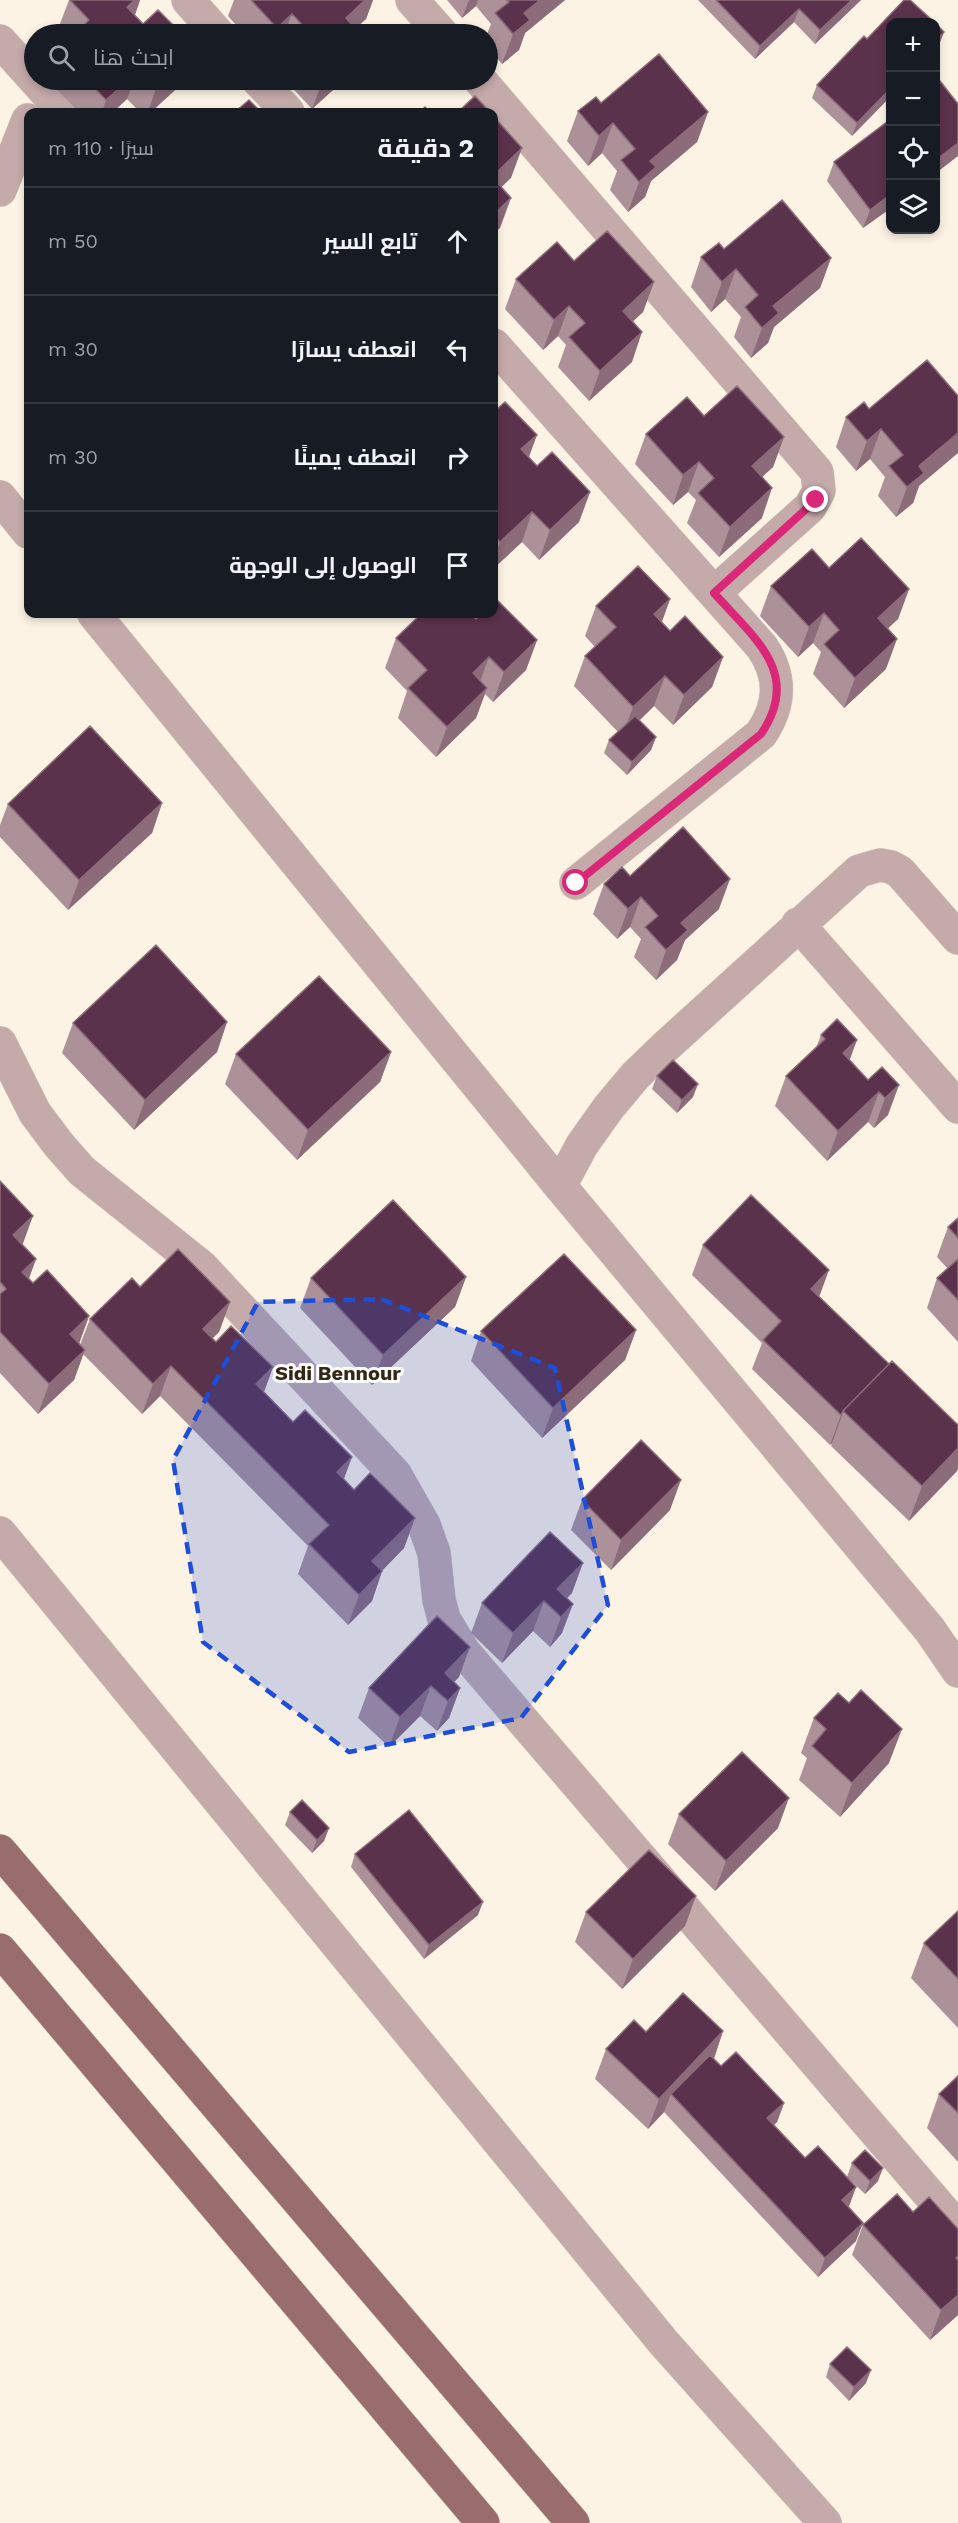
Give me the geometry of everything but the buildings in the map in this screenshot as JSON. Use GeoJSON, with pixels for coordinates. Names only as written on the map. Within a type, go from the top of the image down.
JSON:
{"type":"FeatureCollection","features":[{"type":"Feature","properties":{"kind":"main road"},"geometry":{"type":"LineString","coordinates":[[0,1851],[573,2523]]}},
{"type":"Feature","properties":{"kind":"main road"},"geometry":{"type":"LineString","coordinates":[[0,1950],[483,2523]]}},
{"type":"Feature","properties":{"kind":"street"},"geometry":{"type":"LineString","coordinates":[[188,0],[209,24]]}},
{"type":"Feature","properties":{"kind":"street"},"geometry":{"type":"LineString","coordinates":[[412,0],[433,24]]}},
{"type":"Feature","properties":{"kind":"street"},"geometry":{"type":"LineString","coordinates":[[0,41],[24,79]]}},
{"type":"Feature","properties":{"kind":"street"},"geometry":{"type":"LineString","coordinates":[[267,90],[284,108]]}},
{"type":"Feature","properties":{"kind":"street"},"geometry":{"type":"LineString","coordinates":[[489,90],[817,472],[819,491],[810,507],[714,593]]}},
{"type":"Feature","properties":{"kind":"street"},"geometry":{"type":"LineString","coordinates":[[37,100],[55,108]]}},
{"type":"Feature","properties":{"kind":"street"},"geometry":{"type":"LineString","coordinates":[[0,190],[24,130]]}},
{"type":"Feature","properties":{"kind":"street"},"geometry":{"type":"LineString","coordinates":[[498,350],[714,593],[771,660],[776,675],[778,691],[776,706],[761,734],[576,883]]}},
{"type":"Feature","properties":{"kind":"street"},"geometry":{"type":"LineString","coordinates":[[0,497],[24,527]]}},
{"type":"Feature","properties":{"kind":"street"},"geometry":{"type":"LineString","coordinates":[[97,618],[560,1186],[930,1630],[958,1671]]}},
{"type":"Feature","properties":{"kind":"street"},"geometry":{"type":"LineString","coordinates":[[560,1186],[582,1145],[635,1076],[798,924],[859,871],[880,866],[891,867],[900,872],[958,938]]}},
{"type":"Feature","properties":{"kind":"street"},"geometry":{"type":"LineString","coordinates":[[798,924],[958,1107]]}},
{"type":"Feature","properties":{"kind":"street"},"geometry":{"type":"LineString","coordinates":[[0,1043],[35,1113],[59,1145],[82,1170],[202,1267],[395,1474],[424,1525],[434,1553],[439,1600],[444,1619],[464,1652],[958,2228]]}},
{"type":"Feature","properties":{"kind":"street"},"geometry":{"type":"LineString","coordinates":[[0,1533],[664,2343],[825,2523]]}},
{"type":"Feature","properties":{"kind":"highlighted area"},"geometry":{"type":"Polygon","coordinates":[[[381,1299],[555,1368],[608,1605],[521,1718],[349,1752],[203,1642],[173,1460],[258,1302],[381,1299]]]}},
{"type":"Feature","properties":{"kind":"district","name":"Sidi Bennour"},"geometry":{"type":"Point","coordinates":[338,1373]}},
{"type":"Feature","properties":{"kind":"route"},"geometry":{"type":"LineString","coordinates":[[576,883],[761,734],[770,721],[776,706],[778,691],[771,660],[714,593],[816,500]]}}]}
